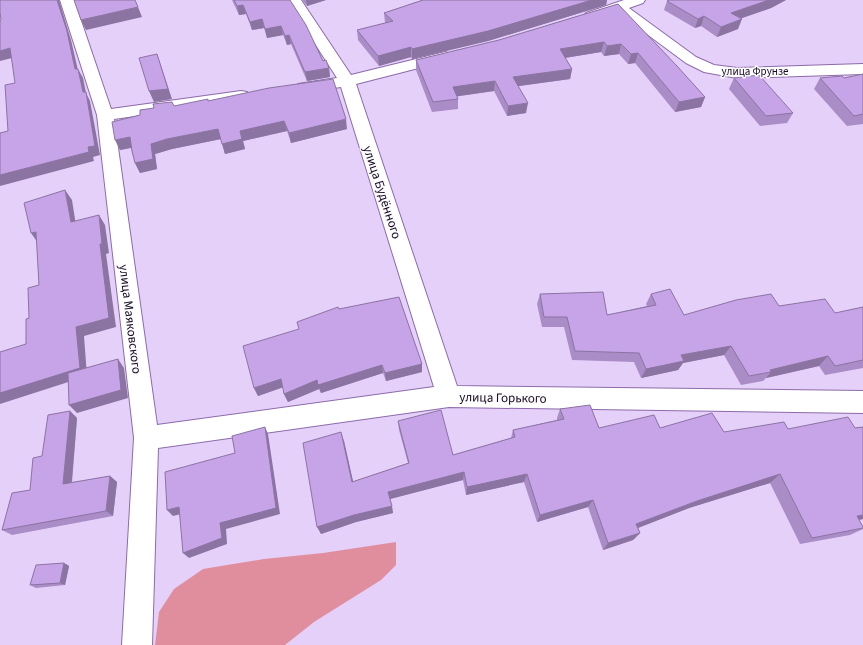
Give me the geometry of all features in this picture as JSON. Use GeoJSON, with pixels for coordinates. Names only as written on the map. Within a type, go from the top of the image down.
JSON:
{"type":"FeatureCollection","features":[{"type":"Feature","properties":{"kind":"street","name":"улица Маяковского"},"geometry":{"type":"LineString","coordinates":[[67,0],[105,115],[146,438],[137,645]]}},
{"type":"Feature","properties":{"kind":"street","name":"улица Будённого"},"geometry":{"type":"LineString","coordinates":[[294,0],[347,81],[449,396]]}},
{"type":"Feature","properties":{"kind":"street"},"geometry":{"type":"LineString","coordinates":[[574,21],[638,0]]}},
{"type":"Feature","properties":{"kind":"street","name":"улица Фрунзе"},"geometry":{"type":"LineString","coordinates":[[619,7],[691,60],[710,69],[737,73],[863,69]]}},
{"type":"Feature","properties":{"kind":"street"},"geometry":{"type":"LineString","coordinates":[[293,89],[347,81],[459,54]]}},
{"type":"Feature","properties":{"kind":"street"},"geometry":{"type":"LineString","coordinates":[[105,115],[254,94]]}},
{"type":"Feature","properties":{"kind":"street","name":"улица Горького"},"geometry":{"type":"LineString","coordinates":[[146,438],[449,396],[863,402]]}},
{"type":"Feature","properties":{"kind":"shaded area"},"geometry":{"type":"Polygon","coordinates":[[[396,542],[396,565],[381,580],[314,622],[285,645],[155,645],[159,612],[174,589],[203,569],[264,559],[323,553],[396,542]]]}},
{"type":"Feature","properties":{"kind":"building"},"geometry":{"type":"Polygon","coordinates":[[[0,0],[57,0],[67,31],[75,69],[78,69],[83,92],[86,92],[95,146],[88,147],[89,152],[0,175],[0,133],[8,131],[5,85],[15,83],[10,48],[0,51],[0,0]]]}},
{"type":"Feature","properties":{"kind":"building"},"geometry":{"type":"Polygon","coordinates":[[[74,0],[135,0],[138,7],[81,20],[74,0]]]}},
{"type":"Feature","properties":{"kind":"building"},"geometry":{"type":"Polygon","coordinates":[[[234,0],[290,0],[306,25],[323,61],[326,60],[329,68],[305,72],[289,35],[285,36],[281,26],[265,29],[262,19],[250,22],[243,5],[237,6],[234,0]]]}},
{"type":"Feature","properties":{"kind":"building"},"geometry":{"type":"Polygon","coordinates":[[[423,0],[592,0],[488,31],[412,49],[411,47],[378,56],[357,30],[393,21],[384,13],[423,0]]]}},
{"type":"Feature","properties":{"kind":"building"},"geometry":{"type":"Polygon","coordinates":[[[769,0],[731,13],[742,19],[721,27],[704,16],[698,19],[667,1],[769,0]]]}},
{"type":"Feature","properties":{"kind":"building"},"geometry":{"type":"Polygon","coordinates":[[[618,4],[705,97],[679,102],[638,53],[631,54],[621,44],[607,46],[604,42],[560,49],[572,69],[513,77],[528,103],[508,106],[495,81],[453,87],[458,99],[433,102],[416,60],[499,40],[618,4]]]}},
{"type":"Feature","properties":{"kind":"building"},"geometry":{"type":"Polygon","coordinates":[[[157,54],[168,89],[149,91],[139,58],[157,54]]]}},
{"type":"Feature","properties":{"kind":"building"},"geometry":{"type":"Polygon","coordinates":[[[863,74],[863,114],[854,116],[820,78],[842,76],[844,78],[863,74]]]}},
{"type":"Feature","properties":{"kind":"building"},"geometry":{"type":"Polygon","coordinates":[[[759,75],[793,113],[766,116],[734,78],[759,75]]]}},
{"type":"Feature","properties":{"kind":"building"},"geometry":{"type":"Polygon","coordinates":[[[333,79],[346,119],[289,133],[284,121],[240,131],[242,139],[222,144],[218,129],[167,139],[151,144],[153,159],[135,163],[130,137],[115,140],[112,122],[140,115],[140,110],[154,108],[153,104],[172,102],[174,106],[208,99],[208,101],[269,88],[333,79]]]}},
{"type":"Feature","properties":{"kind":"building"},"geometry":{"type":"Polygon","coordinates":[[[65,190],[71,222],[99,215],[102,244],[100,244],[109,318],[76,327],[80,368],[0,393],[0,352],[26,344],[26,319],[29,318],[28,288],[39,285],[36,232],[31,233],[24,203],[65,190]]]}},
{"type":"Feature","properties":{"kind":"building"},"geometry":{"type":"Polygon","coordinates":[[[670,289],[684,315],[736,300],[771,294],[779,306],[825,299],[835,313],[863,307],[863,360],[835,366],[828,356],[770,370],[771,372],[749,376],[731,346],[681,355],[684,361],[646,369],[639,353],[575,351],[567,317],[544,317],[540,294],[603,292],[607,315],[656,305],[651,294],[670,289]]]}},
{"type":"Feature","properties":{"kind":"building"},"geometry":{"type":"Polygon","coordinates":[[[399,297],[422,364],[385,373],[382,365],[318,385],[317,380],[284,394],[281,379],[254,388],[243,346],[299,329],[297,322],[338,307],[339,309],[399,297]]]}},
{"type":"Feature","properties":{"kind":"building"},"geometry":{"type":"Polygon","coordinates":[[[118,359],[121,390],[69,405],[68,373],[118,359]]]}},
{"type":"Feature","properties":{"kind":"building"},"geometry":{"type":"Polygon","coordinates":[[[590,405],[599,428],[654,415],[660,428],[712,413],[724,432],[784,422],[788,429],[848,417],[855,428],[863,427],[863,515],[857,516],[863,528],[812,538],[780,474],[697,501],[636,524],[640,533],[608,543],[593,500],[540,515],[527,474],[467,487],[464,472],[388,492],[392,506],[354,515],[317,527],[303,443],[341,432],[352,482],[409,463],[398,421],[441,410],[453,455],[515,437],[513,430],[564,419],[560,409],[590,405]]]}},
{"type":"Feature","properties":{"kind":"building"},"geometry":{"type":"Polygon","coordinates":[[[70,411],[63,484],[110,476],[106,511],[2,530],[12,493],[30,490],[33,458],[42,456],[48,415],[70,411]]]}},
{"type":"Feature","properties":{"kind":"building"},"geometry":{"type":"Polygon","coordinates":[[[265,427],[276,508],[220,523],[222,538],[183,553],[179,507],[167,510],[165,472],[235,453],[232,436],[265,427]]]}},
{"type":"Feature","properties":{"kind":"building"},"geometry":{"type":"Polygon","coordinates":[[[64,563],[60,583],[30,585],[36,565],[64,563]]]}}]}
